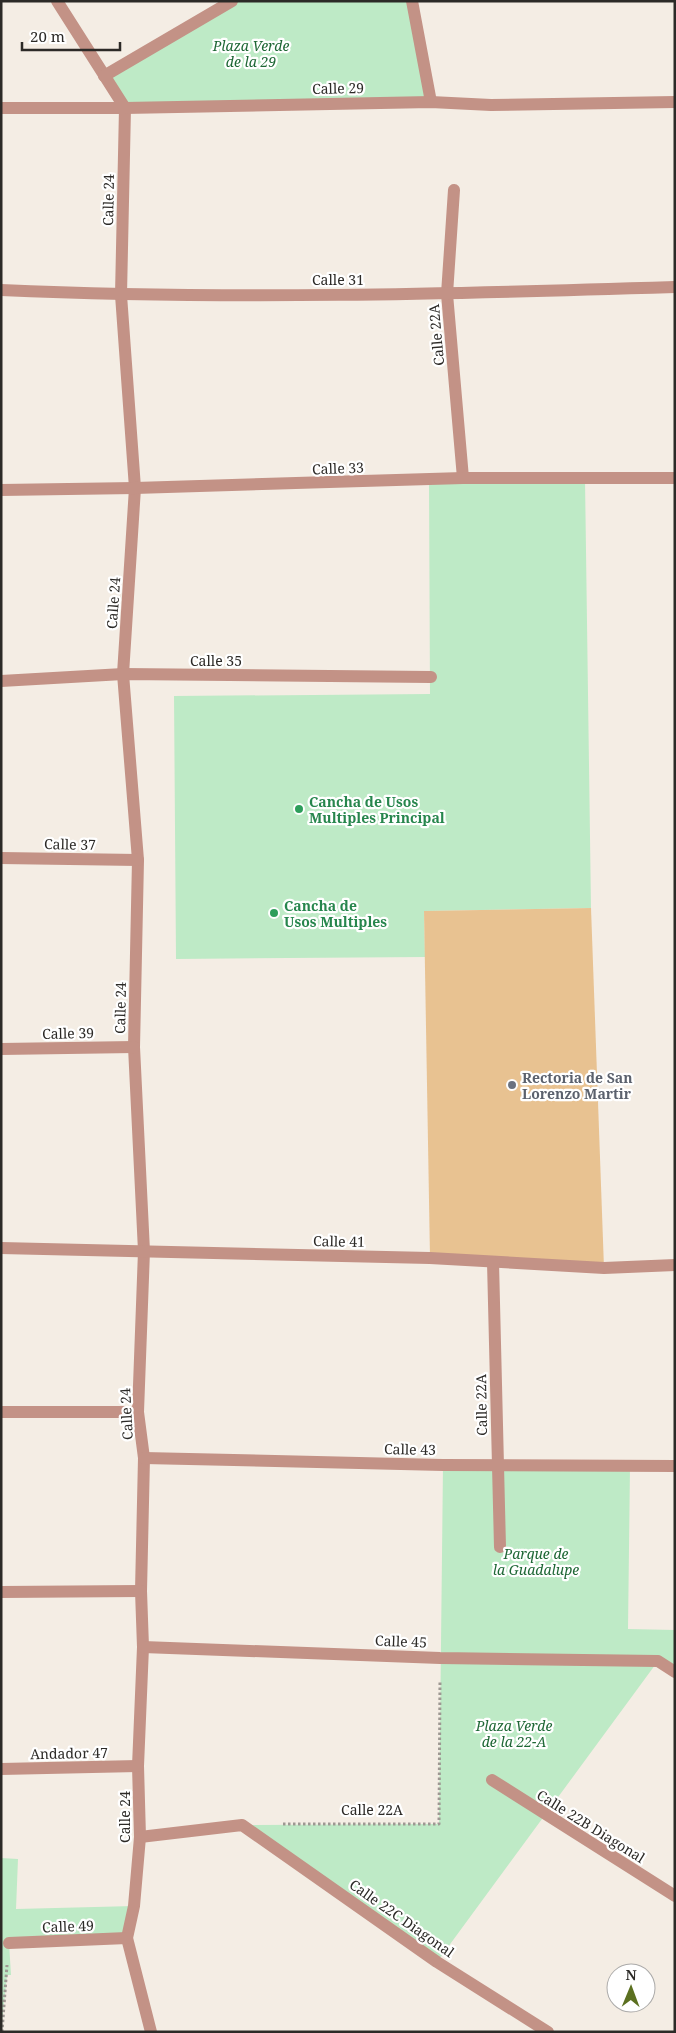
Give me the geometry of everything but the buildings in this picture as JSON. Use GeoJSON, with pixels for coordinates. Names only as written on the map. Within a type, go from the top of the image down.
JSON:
{"type":"FeatureCollection","features":[{"type":"Feature","properties":{"kind":"street"},"geometry":{"type":"LineString","coordinates":[[57,1],[125,108]]}},
{"type":"Feature","properties":{"kind":"street"},"geometry":{"type":"LineString","coordinates":[[104,76],[232,1]]}},
{"type":"Feature","properties":{"kind":"street"},"geometry":{"type":"LineString","coordinates":[[412,1],[431,102]]}},
{"type":"Feature","properties":{"kind":"street","name":"Calle 29"},"geometry":{"type":"LineString","coordinates":[[1,108],[125,108],[431,102],[491,105],[675,102]]}},
{"type":"Feature","properties":{"kind":"street","name":"Calle 24"},"geometry":{"type":"LineString","coordinates":[[125,108],[121,295],[135,488],[123,674],[138,860],[134,1047],[144,1251],[138,1412],[144,1458],[141,1591],[144,1647],[138,1766],[140,1837],[134,1906],[127,1938],[151,2032]]}},
{"type":"Feature","properties":{"kind":"street","name":"Calle 22A"},"geometry":{"type":"LineString","coordinates":[[454,190],[448,294],[463,478]]}},
{"type":"Feature","properties":{"kind":"street","name":"Calle 31"},"geometry":{"type":"LineString","coordinates":[[1,290],[121,295],[448,294],[675,287]]}},
{"type":"Feature","properties":{"kind":"street","name":"Calle 33"},"geometry":{"type":"LineString","coordinates":[[1,490],[463,478],[675,478]]}},
{"type":"Feature","properties":{"kind":"street","name":"Calle 35"},"geometry":{"type":"LineString","coordinates":[[1,680],[123,674],[431,677]]}},
{"type":"Feature","properties":{"kind":"street","name":"Calle 37"},"geometry":{"type":"LineString","coordinates":[[1,858],[138,860]]}},
{"type":"Feature","properties":{"kind":"street","name":"Calle 39"},"geometry":{"type":"LineString","coordinates":[[1,1049],[134,1047]]}},
{"type":"Feature","properties":{"kind":"street","name":"Calle 41"},"geometry":{"type":"LineString","coordinates":[[1,1248],[492,1262],[604,1268],[675,1265]]}},
{"type":"Feature","properties":{"kind":"street","name":"Calle 22A"},"geometry":{"type":"LineString","coordinates":[[492,1262],[500,1547]]}},
{"type":"Feature","properties":{"kind":"street"},"geometry":{"type":"LineString","coordinates":[[1,1412],[138,1412]]}},
{"type":"Feature","properties":{"kind":"street","name":"Calle 43"},"geometry":{"type":"LineString","coordinates":[[144,1458],[497,1465],[675,1466]]}},
{"type":"Feature","properties":{"kind":"street"},"geometry":{"type":"LineString","coordinates":[[1,1592],[141,1591]]}},
{"type":"Feature","properties":{"kind":"street","name":"Calle 45"},"geometry":{"type":"LineString","coordinates":[[144,1647],[440,1658],[658,1661],[675,1672]]}},
{"type":"Feature","properties":{"kind":"street","name":"Andador 47"},"geometry":{"type":"LineString","coordinates":[[1,1769],[138,1766]]}},
{"type":"Feature","properties":{"kind":"street","name":"Calle 22B Diagonal"},"geometry":{"type":"LineString","coordinates":[[492,1780],[675,1896]]}},
{"type":"Feature","properties":{"kind":"street","name":"Calle 22C Diagonal"},"geometry":{"type":"LineString","coordinates":[[140,1837],[242,1825],[437,1962],[548,2032]]}},
{"type":"Feature","properties":{"kind":"street","name":"Calle 49"},"geometry":{"type":"LineString","coordinates":[[9,1943],[127,1938]]}},
{"type":"Feature","properties":{"kind":"path","name":"Calle 22A"},"geometry":{"type":"LineString","coordinates":[[281,1824],[439,1824],[440,1658]]}},
{"type":"Feature","properties":{"kind":"path"},"geometry":{"type":"LineString","coordinates":[[2,2032],[9,1943]]}},
{"type":"Feature","properties":{"kind":"green space","name":"Plaza Verde de la 29"},"geometry":{"type":"Polygon","coordinates":[[[232,1],[412,1],[431,102],[125,108],[104,76],[232,1]]]}},
{"type":"Feature","properties":{"kind":"green space"},"geometry":{"type":"Polygon","coordinates":[[[585,479],[591,908],[424,911],[425,957],[176,959],[174,696],[430,694],[429,480],[585,479]]]}},
{"type":"Feature","properties":{"kind":"green space"},"geometry":{"type":"Polygon","coordinates":[[[443,1465],[630,1467],[628,1629],[675,1630],[675,1672],[658,1661],[437,1962],[242,1825],[439,1824],[443,1465]]]}},
{"type":"Feature","properties":{"kind":"green space"},"geometry":{"type":"Polygon","coordinates":[[[1,1858],[18,1859],[16,1909],[134,1906],[127,1938],[9,1943],[11,1975],[7,1975],[1,2032],[1,1858]]]}},
{"type":"Feature","properties":{"kind":"place","name":"Cancha de Usos Multiples Principal"},"geometry":{"type":"Point","coordinates":[299,809]}},
{"type":"Feature","properties":{"kind":"place","name":"Cancha de Usos Multiples"},"geometry":{"type":"Point","coordinates":[274,913]}},
{"type":"Feature","properties":{"kind":"place","name":"Rectoria de San Lorenzo Martir"},"geometry":{"type":"Point","coordinates":[512,1085]}},
{"type":"Feature","properties":{"kind":"park label","name":"Parque de la Guadalupe"},"geometry":{"type":"Point","coordinates":[536,1562]}},
{"type":"Feature","properties":{"kind":"park label","name":"Plaza Verde de la 22-A"},"geometry":{"type":"Point","coordinates":[514,1734]}}]}
